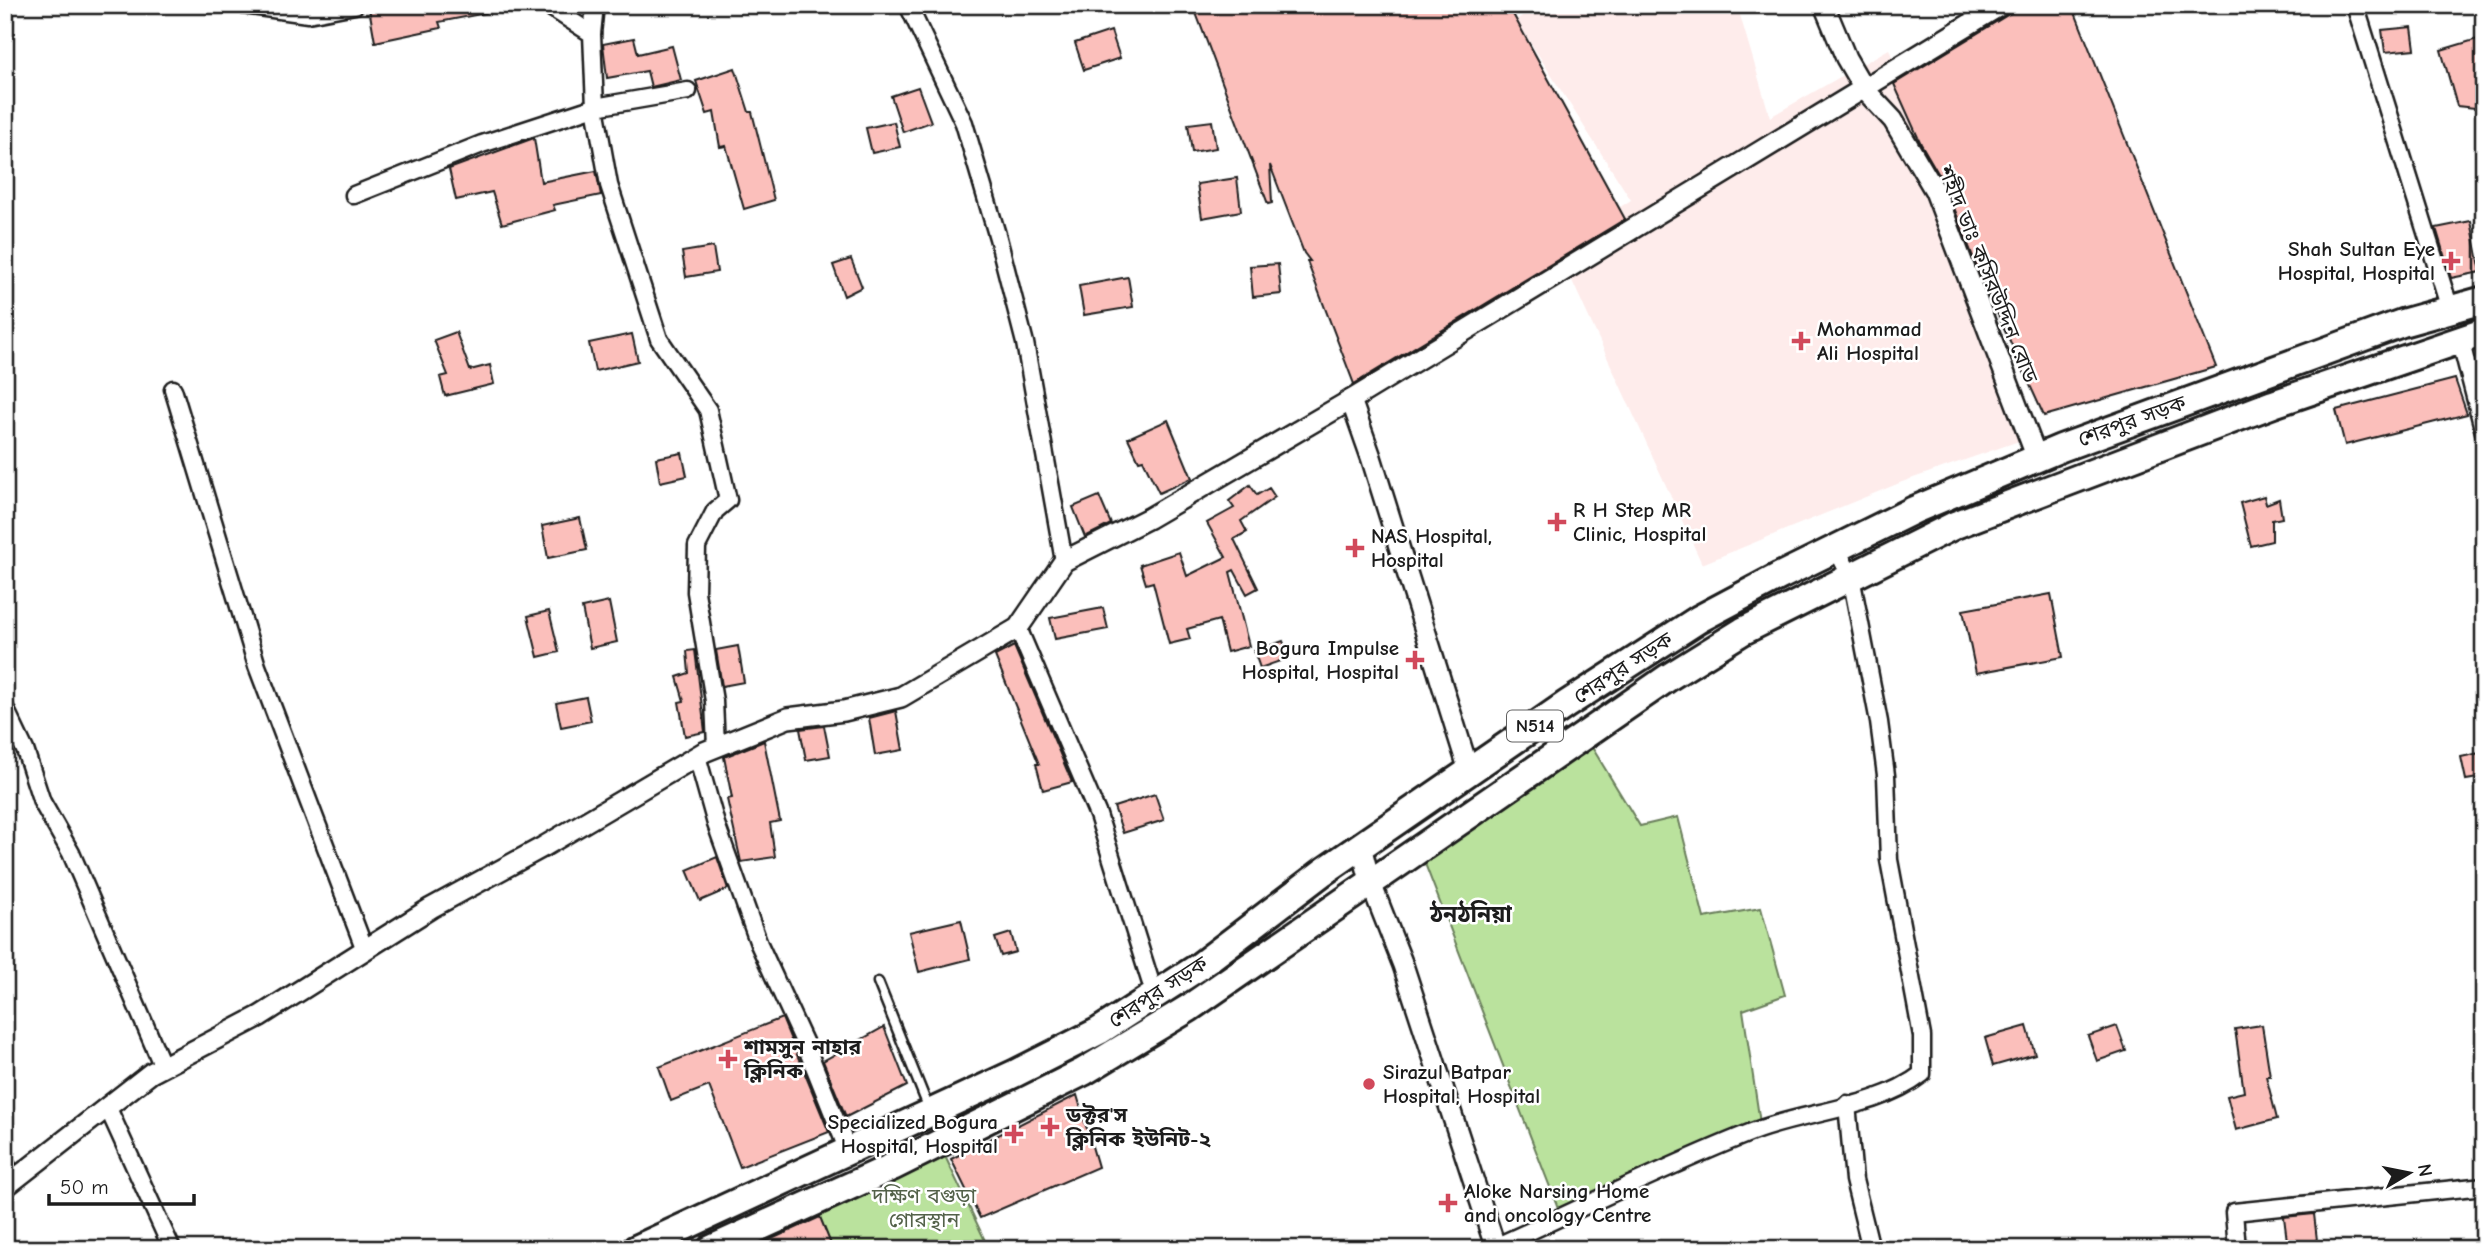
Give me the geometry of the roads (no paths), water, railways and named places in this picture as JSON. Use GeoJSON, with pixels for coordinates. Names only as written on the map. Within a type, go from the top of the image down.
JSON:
{"type":"FeatureCollection","features":[{"type":"Feature","properties":{"kind":"highway","name":"শেরপুর সড়ক"},"geometry":{"type":"LineString","coordinates":[[636,1249],[1016,1073],[1098,1031],[1155,996],[1469,771],[1699,619],[1836,548],[1914,510],[2037,458],[2236,383],[2450,309],[2484,300]]}},
{"type":"Feature","properties":{"kind":"highway","name":"শেরপুর সড়ক"},"geometry":{"type":"LineString","coordinates":[[711,1249],[892,1167],[1083,1072],[1189,1008],[1669,677],[1744,631],[1915,542],[2044,489],[2472,336]]}},
{"type":"Feature","properties":{"kind":"street"},"geometry":{"type":"LineString","coordinates":[[243,5],[308,14],[355,5]]}},
{"type":"Feature","properties":{"kind":"street"},"geometry":{"type":"LineString","coordinates":[[547,5],[592,34]]}},
{"type":"Feature","properties":{"kind":"street"},"geometry":{"type":"LineString","coordinates":[[595,5],[592,34],[594,107],[609,185],[659,339],[708,410],[728,500],[715,510],[696,546],[696,592],[714,701],[716,747]]}},
{"type":"Feature","properties":{"kind":"street"},"geometry":{"type":"LineString","coordinates":[[908,5],[964,123],[998,238],[1025,343],[1064,561]]}},
{"type":"Feature","properties":{"kind":"street","name":"শহীদ ডাঃ কসিরউদ্দিন রোড"},"geometry":{"type":"LineString","coordinates":[[1824,5],[1846,58],[1864,89],[1893,120],[1935,191],[2037,458]]}},
{"type":"Feature","properties":{"kind":"street"},"geometry":{"type":"LineString","coordinates":[[8,1176],[163,1066],[260,1016],[365,950],[696,756],[788,718],[844,711],[901,697],[1018,628],[1064,561],[1149,518],[1351,400],[2001,5]]}},
{"type":"Feature","properties":{"kind":"street"},"geometry":{"type":"LineString","coordinates":[[2355,5],[2450,309]]}},
{"type":"Feature","properties":{"kind":"street"},"geometry":{"type":"LineString","coordinates":[[354,195],[482,144],[594,107],[688,92]]}},
{"type":"Feature","properties":{"kind":"street"},"geometry":{"type":"LineString","coordinates":[[2472,336],[2484,432]]}},
{"type":"Feature","properties":{"kind":"street"},"geometry":{"type":"LineString","coordinates":[[173,389],[257,666],[365,950]]}},
{"type":"Feature","properties":{"kind":"street"},"geometry":{"type":"LineString","coordinates":[[1351,400],[1469,771]]}},
{"type":"Feature","properties":{"kind":"street"},"geometry":{"type":"LineString","coordinates":[[1361,846],[1370,881],[1403,965],[1495,1248],[1754,1131],[1882,1096],[1908,1085],[1922,1074],[1925,1063],[1916,1000],[1907,965],[1889,860],[1886,775],[1879,722],[1851,577],[1836,548]]}},
{"type":"Feature","properties":{"kind":"street"},"geometry":{"type":"LineString","coordinates":[[1018,628],[1097,816],[1155,996]]}},
{"type":"Feature","properties":{"kind":"street"},"geometry":{"type":"LineString","coordinates":[[5,708],[25,750],[42,802],[71,853],[163,1066]]}},
{"type":"Feature","properties":{"kind":"street"},"geometry":{"type":"LineString","coordinates":[[696,756],[716,824],[759,944],[806,1046],[848,1151]]}},
{"type":"Feature","properties":{"kind":"street"},"geometry":{"type":"LineString","coordinates":[[1847,1104],[1854,1180],[1871,1249]]}},
{"type":"Feature","properties":{"kind":"street"},"geometry":{"type":"LineString","coordinates":[[107,1107],[172,1249]]}},
{"type":"Feature","properties":{"kind":"street"},"geometry":{"type":"LineString","coordinates":[[2237,1249],[2234,1212],[2484,1186]]}},
{"type":"Feature","properties":{"kind":"lane"},"geometry":{"type":"LineString","coordinates":[[878,982],[930,1112]]}},
{"type":"Feature","properties":{"kind":"place","name":"Shah Sultan Eye Hospital, Hospital"},"geometry":{"type":"Point","coordinates":[2451,261]}},
{"type":"Feature","properties":{"kind":"place","name":"Mohammad Ali Hospital"},"geometry":{"type":"Point","coordinates":[1801,341]}},
{"type":"Feature","properties":{"kind":"place","name":"R H Step MR Clinic, Hospital"},"geometry":{"type":"Point","coordinates":[1557,522]}},
{"type":"Feature","properties":{"kind":"place","name":"NAS Hospital, Hospital"},"geometry":{"type":"Point","coordinates":[1355,548]}},
{"type":"Feature","properties":{"kind":"place","name":"Bogura Impulse Hospital, Hospital"},"geometry":{"type":"Point","coordinates":[1415,660]}},
{"type":"Feature","properties":{"kind":"place","name":"শামসুন নাহার ক্লিনিক"},"geometry":{"type":"Point","coordinates":[728,1059]}},
{"type":"Feature","properties":{"kind":"place","name":"Sirazul Batpar Hospital, Hospital"},"geometry":{"type":"Point","coordinates":[1369,1084]}},
{"type":"Feature","properties":{"kind":"place","name":"ডক্টর'স ক্লিনিক ইউনিট-২"},"geometry":{"type":"Point","coordinates":[1050,1127]}},
{"type":"Feature","properties":{"kind":"place","name":"Specialized Bogura Hospital, Hospital"},"geometry":{"type":"Point","coordinates":[1014,1134]}},
{"type":"Feature","properties":{"kind":"place","name":"Aloke Narsing Home and oncology Centre"},"geometry":{"type":"Point","coordinates":[1448,1203]}},
{"type":"Feature","properties":{"kind":"district","name":"ঠনঠনিয়া"},"geometry":{"type":"Point","coordinates":[1471,914]}},
{"type":"Feature","properties":{"kind":"park label","name":"দক্ষিণ বগুড়া গোরস্থান"},"geometry":{"type":"Point","coordinates":[924,1208]}}]}
